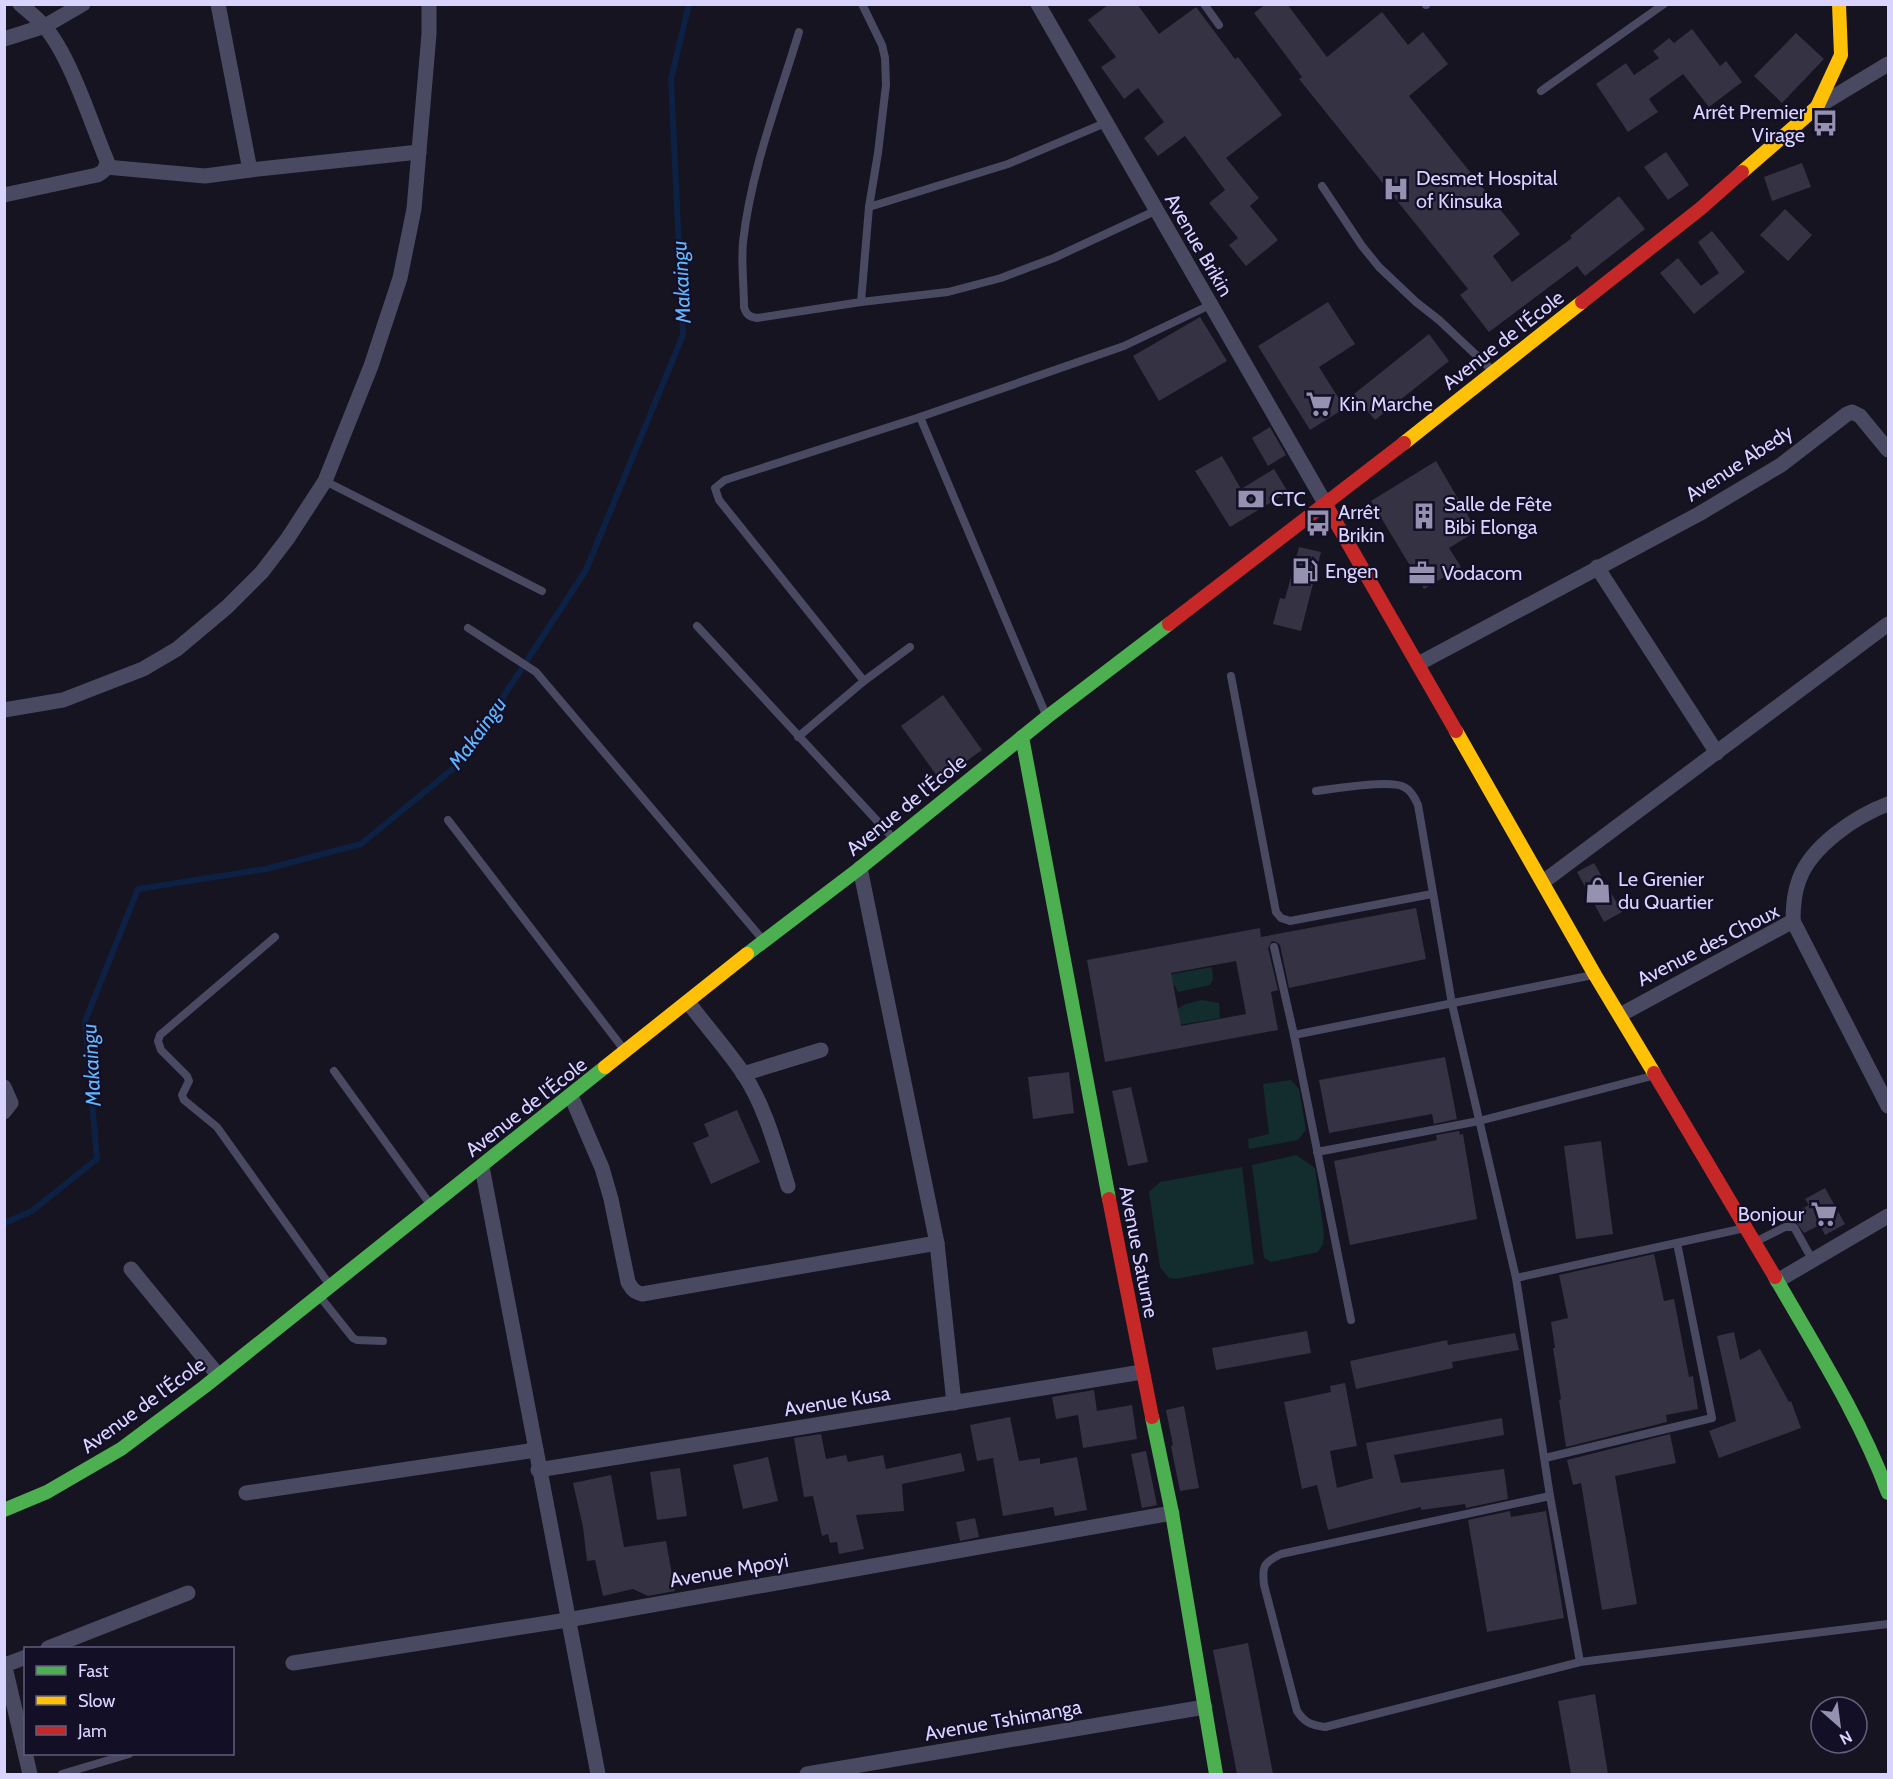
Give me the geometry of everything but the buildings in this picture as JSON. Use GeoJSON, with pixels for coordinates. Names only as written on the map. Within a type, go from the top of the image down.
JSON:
{"type":"FeatureCollection","features":[{"type":"Feature","properties":{"kind":"main road"},"geometry":{"type":"LineString","coordinates":[[1817,107],[1840,55],[1839,4]]}},
{"type":"Feature","properties":{"kind":"main road","name":"Avenue de l'École"},"geometry":{"type":"LineString","coordinates":[[4,1510],[47,1492],[121,1449],[218,1376],[764,941],[860,868],[1047,717],[1326,505],[1700,209],[1817,107]]}},
{"type":"Feature","properties":{"kind":"main road"},"geometry":{"type":"LineString","coordinates":[[1326,505],[1594,975],[1755,1242],[1851,1409],[1888,1493]]}},
{"type":"Feature","properties":{"kind":"main road","name":"Avenue Saturne"},"geometry":{"type":"LineString","coordinates":[[1022,737],[1142,1372],[1172,1513],[1216,1774]]}},
{"type":"Feature","properties":{"kind":"street"},"geometry":{"type":"LineString","coordinates":[[4,195],[97,176],[106,167],[106,161],[70,71],[45,26],[20,4]]}},
{"type":"Feature","properties":{"kind":"street"},"geometry":{"type":"LineString","coordinates":[[4,39],[45,26],[83,4]]}},
{"type":"Feature","properties":{"kind":"street"},"geometry":{"type":"LineString","coordinates":[[218,4],[250,170]]}},
{"type":"Feature","properties":{"kind":"street"},"geometry":{"type":"LineString","coordinates":[[4,710],[63,700],[143,669],[177,649],[227,607],[262,572],[326,481],[371,366],[400,278],[414,209],[429,34],[429,4]]}},
{"type":"Feature","properties":{"kind":"street","name":"Avenue Brikin"},"geometry":{"type":"LineString","coordinates":[[1038,4],[1326,505]]}},
{"type":"Feature","properties":{"kind":"street"},"geometry":{"type":"LineString","coordinates":[[1817,107],[1888,64]]}},
{"type":"Feature","properties":{"kind":"street"},"geometry":{"type":"LineString","coordinates":[[106,167],[205,176],[419,152]]}},
{"type":"Feature","properties":{"kind":"street","name":"Avenue Abedy"},"geometry":{"type":"LineString","coordinates":[[1418,664],[1700,514],[1780,465],[1847,414],[1852,412],[1860,416],[1888,450]]}},
{"type":"Feature","properties":{"kind":"street"},"geometry":{"type":"LineString","coordinates":[[1597,567],[1717,753]]}},
{"type":"Feature","properties":{"kind":"street"},"geometry":{"type":"LineString","coordinates":[[1543,882],[1888,624]]}},
{"type":"Feature","properties":{"kind":"street"},"geometry":{"type":"LineString","coordinates":[[1793,921],[1793,899],[1799,878],[1809,862],[1832,836],[1888,804]]}},
{"type":"Feature","properties":{"kind":"street"},"geometry":{"type":"LineString","coordinates":[[860,868],[937,1243],[954,1403]]}},
{"type":"Feature","properties":{"kind":"street","name":"Avenue des Choux"},"geometry":{"type":"LineString","coordinates":[[1620,1015],[1793,921],[1888,1106]]}},
{"type":"Feature","properties":{"kind":"street"},"geometry":{"type":"LineString","coordinates":[[688,1002],[743,1074],[771,1133],[789,1186]]}},
{"type":"Feature","properties":{"kind":"street"},"geometry":{"type":"LineString","coordinates":[[743,1074],[821,1050]]}},
{"type":"Feature","properties":{"kind":"street"},"geometry":{"type":"LineString","coordinates":[[4,1087],[11,1103],[4,1112]]}},
{"type":"Feature","properties":{"kind":"street"},"geometry":{"type":"LineString","coordinates":[[571,1096],[602,1168],[611,1199],[628,1282],[636,1292],[642,1293],[937,1243]]}},
{"type":"Feature","properties":{"kind":"street"},"geometry":{"type":"LineString","coordinates":[[482,1167],[538,1470],[598,1774]]}},
{"type":"Feature","properties":{"kind":"street"},"geometry":{"type":"LineString","coordinates":[[1778,1281],[1888,1216]]}},
{"type":"Feature","properties":{"kind":"street"},"geometry":{"type":"LineString","coordinates":[[131,1269],[218,1376]]}},
{"type":"Feature","properties":{"kind":"street","name":"Avenue Kusa"},"geometry":{"type":"LineString","coordinates":[[538,1470],[1142,1372]]}},
{"type":"Feature","properties":{"kind":"street"},"geometry":{"type":"LineString","coordinates":[[246,1493],[536,1450]]}},
{"type":"Feature","properties":{"kind":"street","name":"Avenue Mpoyi"},"geometry":{"type":"LineString","coordinates":[[293,1664],[567,1620],[1172,1513]]}},
{"type":"Feature","properties":{"kind":"street"},"geometry":{"type":"LineString","coordinates":[[51,1647],[188,1593]]}},
{"type":"Feature","properties":{"kind":"street"},"geometry":{"type":"LineString","coordinates":[[24,1658],[5,1664],[24,1748]]}},
{"type":"Feature","properties":{"kind":"street","name":"Avenue Tshimanga"},"geometry":{"type":"LineString","coordinates":[[807,1774],[1205,1707]]}},
{"type":"Feature","properties":{"kind":"street"},"geometry":{"type":"LineString","coordinates":[[26,1755],[30,1774]]}},
{"type":"Feature","properties":{"kind":"lane"},"geometry":{"type":"LineString","coordinates":[[861,302],[869,207],[886,84],[885,58],[876,29],[862,4]]}},
{"type":"Feature","properties":{"kind":"lane"},"geometry":{"type":"LineString","coordinates":[[1204,4],[1219,25]]}},
{"type":"Feature","properties":{"kind":"lane"},"geometry":{"type":"LineString","coordinates":[[1541,91],[1664,4]]}},
{"type":"Feature","properties":{"kind":"lane"},"geometry":{"type":"LineString","coordinates":[[799,32],[750,197],[743,245],[744,307],[751,318],[948,292],[1001,278],[1054,258],[1155,211]]}},
{"type":"Feature","properties":{"kind":"lane"},"geometry":{"type":"LineString","coordinates":[[869,207],[1008,164],[1105,123]]}},
{"type":"Feature","properties":{"kind":"lane"},"geometry":{"type":"LineString","coordinates":[[1322,186],[1362,246],[1379,267],[1493,372]]}},
{"type":"Feature","properties":{"kind":"lane"},"geometry":{"type":"LineString","coordinates":[[864,681],[719,500],[715,488],[725,480],[920,417],[1124,346],[1210,305]]}},
{"type":"Feature","properties":{"kind":"lane"},"geometry":{"type":"LineString","coordinates":[[920,417],[1047,717]]}},
{"type":"Feature","properties":{"kind":"lane"},"geometry":{"type":"LineString","coordinates":[[326,481],[542,591]]}},
{"type":"Feature","properties":{"kind":"lane"},"geometry":{"type":"LineString","coordinates":[[697,626],[894,839]]}},
{"type":"Feature","properties":{"kind":"lane"},"geometry":{"type":"LineString","coordinates":[[468,628],[536,672],[764,941]]}},
{"type":"Feature","properties":{"kind":"lane"},"geometry":{"type":"LineString","coordinates":[[798,737],[864,681],[910,647]]}},
{"type":"Feature","properties":{"kind":"lane"},"geometry":{"type":"LineString","coordinates":[[1232,676],[1276,912],[1281,918],[1290,921],[1432,894]]}},
{"type":"Feature","properties":{"kind":"lane"},"geometry":{"type":"LineString","coordinates":[[1316,791],[1388,783],[1404,786],[1412,793],[1418,805],[1452,1004],[1516,1278],[1550,1496],[1580,1662]]}},
{"type":"Feature","properties":{"kind":"lane"},"geometry":{"type":"LineString","coordinates":[[448,820],[626,1052]]}},
{"type":"Feature","properties":{"kind":"lane"},"geometry":{"type":"LineString","coordinates":[[275,937],[160,1035],[158,1041],[161,1050],[187,1076],[189,1082],[182,1095],[184,1100],[217,1127],[330,1285]]}},
{"type":"Feature","properties":{"kind":"lane"},"geometry":{"type":"LineString","coordinates":[[1274,947],[1351,1320]]}},
{"type":"Feature","properties":{"kind":"lane"},"geometry":{"type":"LineString","coordinates":[[1294,1035],[1594,975]]}},
{"type":"Feature","properties":{"kind":"lane"},"geometry":{"type":"LineString","coordinates":[[334,1071],[431,1206]]}},
{"type":"Feature","properties":{"kind":"lane"},"geometry":{"type":"LineString","coordinates":[[1317,1152],[1479,1121],[1655,1076]]}},
{"type":"Feature","properties":{"kind":"lane"},"geometry":{"type":"LineString","coordinates":[[1755,1242],[1785,1227],[1794,1227],[1813,1261]]}},
{"type":"Feature","properties":{"kind":"lane"},"geometry":{"type":"LineString","coordinates":[[1516,1278],[1746,1228]]}},
{"type":"Feature","properties":{"kind":"lane"},"geometry":{"type":"LineString","coordinates":[[1545,1458],[1712,1418],[1677,1243]]}},
{"type":"Feature","properties":{"kind":"lane"},"geometry":{"type":"LineString","coordinates":[[318,1295],[353,1338],[383,1341]]}},
{"type":"Feature","properties":{"kind":"lane"},"geometry":{"type":"LineString","coordinates":[[1550,1496],[1281,1554],[1267,1561],[1263,1571],[1264,1585],[1297,1711],[1303,1720],[1310,1725],[1325,1727],[1580,1662],[1888,1624]]}},
{"type":"Feature","properties":{"kind":"lane"},"geometry":{"type":"LineString","coordinates":[[62,1774],[126,1755]]}},
{"type":"Feature","properties":{"kind":"green space"},"geometry":{"type":"Polygon","coordinates":[[[1212,967],[1213,980],[1210,985],[1178,992],[1175,986],[1162,976],[1212,967]]]}},
{"type":"Feature","properties":{"kind":"green space"},"geometry":{"type":"Polygon","coordinates":[[[1201,1000],[1219,1003],[1220,1018],[1173,1026],[1169,1013],[1186,1004],[1201,1000]]]}},
{"type":"Feature","properties":{"kind":"green space"},"geometry":{"type":"Polygon","coordinates":[[[1291,1080],[1299,1089],[1306,1130],[1298,1140],[1249,1149],[1248,1139],[1269,1134],[1263,1084],[1291,1080]]]}},
{"type":"Feature","properties":{"kind":"green space"},"geometry":{"type":"Polygon","coordinates":[[[1296,1155],[1315,1168],[1324,1234],[1323,1244],[1318,1252],[1271,1262],[1264,1258],[1252,1165],[1296,1155]]]}},
{"type":"Feature","properties":{"kind":"green space"},"geometry":{"type":"Polygon","coordinates":[[[1242,1167],[1254,1264],[1176,1279],[1169,1278],[1160,1267],[1149,1192],[1160,1182],[1242,1167]]]}},
{"type":"Feature","properties":{"kind":"waterway","name":"Makaingu"},"geometry":{"type":"LineString","coordinates":[[4,1223],[32,1211],[97,1159],[85,1021],[138,889],[266,869],[361,844],[460,763],[586,570],[683,335],[671,79],[689,4]]}},
{"type":"Feature","properties":{"kind":"traffic: fast"},"geometry":{"type":"LineString","coordinates":[[747,954],[860,868],[1047,717],[1169,624]]}},
{"type":"Feature","properties":{"kind":"traffic: fast"},"geometry":{"type":"LineString","coordinates":[[1022,737],[1109,1199]]}},
{"type":"Feature","properties":{"kind":"traffic: fast"},"geometry":{"type":"LineString","coordinates":[[4,1510],[47,1492],[121,1449],[204,1387],[605,1067]]}},
{"type":"Feature","properties":{"kind":"traffic: fast"},"geometry":{"type":"LineString","coordinates":[[1775,1277],[1850,1410],[1888,1493]]}},
{"type":"Feature","properties":{"kind":"traffic: fast"},"geometry":{"type":"LineString","coordinates":[[1152,1417],[1172,1513],[1216,1774]]}},
{"type":"Feature","properties":{"kind":"traffic: slow"},"geometry":{"type":"LineString","coordinates":[[1742,172],[1817,107],[1841,55],[1839,4]]}},
{"type":"Feature","properties":{"kind":"traffic: slow"},"geometry":{"type":"LineString","coordinates":[[1404,443],[1582,302]]}},
{"type":"Feature","properties":{"kind":"traffic: slow"},"geometry":{"type":"LineString","coordinates":[[1456,731],[1595,975],[1654,1073]]}},
{"type":"Feature","properties":{"kind":"traffic: slow"},"geometry":{"type":"LineString","coordinates":[[605,1067],[747,954]]}},
{"type":"Feature","properties":{"kind":"traffic: jam"},"geometry":{"type":"LineString","coordinates":[[1582,302],[1700,209],[1742,172]]}},
{"type":"Feature","properties":{"kind":"traffic: jam"},"geometry":{"type":"LineString","coordinates":[[1169,624],[1404,443]]}},
{"type":"Feature","properties":{"kind":"traffic: jam"},"geometry":{"type":"LineString","coordinates":[[1326,505],[1456,731]]}},
{"type":"Feature","properties":{"kind":"traffic: jam"},"geometry":{"type":"LineString","coordinates":[[1654,1073],[1775,1277]]}},
{"type":"Feature","properties":{"kind":"traffic: jam"},"geometry":{"type":"LineString","coordinates":[[1109,1199],[1152,1417]]}},
{"type":"Feature","properties":{"kind":"place","name":"Arrêt Premier Virage"},"geometry":{"type":"Point","coordinates":[1825,123]}},
{"type":"Feature","properties":{"kind":"place","name":"Desmet Hospital of Kinsuka"},"geometry":{"type":"Point","coordinates":[1396,189]}},
{"type":"Feature","properties":{"kind":"place","name":"Kin Marche"},"geometry":{"type":"Point","coordinates":[1319,404]}},
{"type":"Feature","properties":{"kind":"place","name":"CTC"},"geometry":{"type":"Point","coordinates":[1251,499]}},
{"type":"Feature","properties":{"kind":"place","name":"Salle de Fête Bibi Elonga"},"geometry":{"type":"Point","coordinates":[1424,516]}},
{"type":"Feature","properties":{"kind":"place","name":"Arrêt Brikin"},"geometry":{"type":"Point","coordinates":[1318,523]}},
{"type":"Feature","properties":{"kind":"place","name":"Engen"},"geometry":{"type":"Point","coordinates":[1305,571]}},
{"type":"Feature","properties":{"kind":"place","name":"Vodacom"},"geometry":{"type":"Point","coordinates":[1422,573]}},
{"type":"Feature","properties":{"kind":"place","name":"Le Grenier du Quartier"},"geometry":{"type":"Point","coordinates":[1598,890]}},
{"type":"Feature","properties":{"kind":"place","name":"Bonjour"},"geometry":{"type":"Point","coordinates":[1824,1214]}}]}
